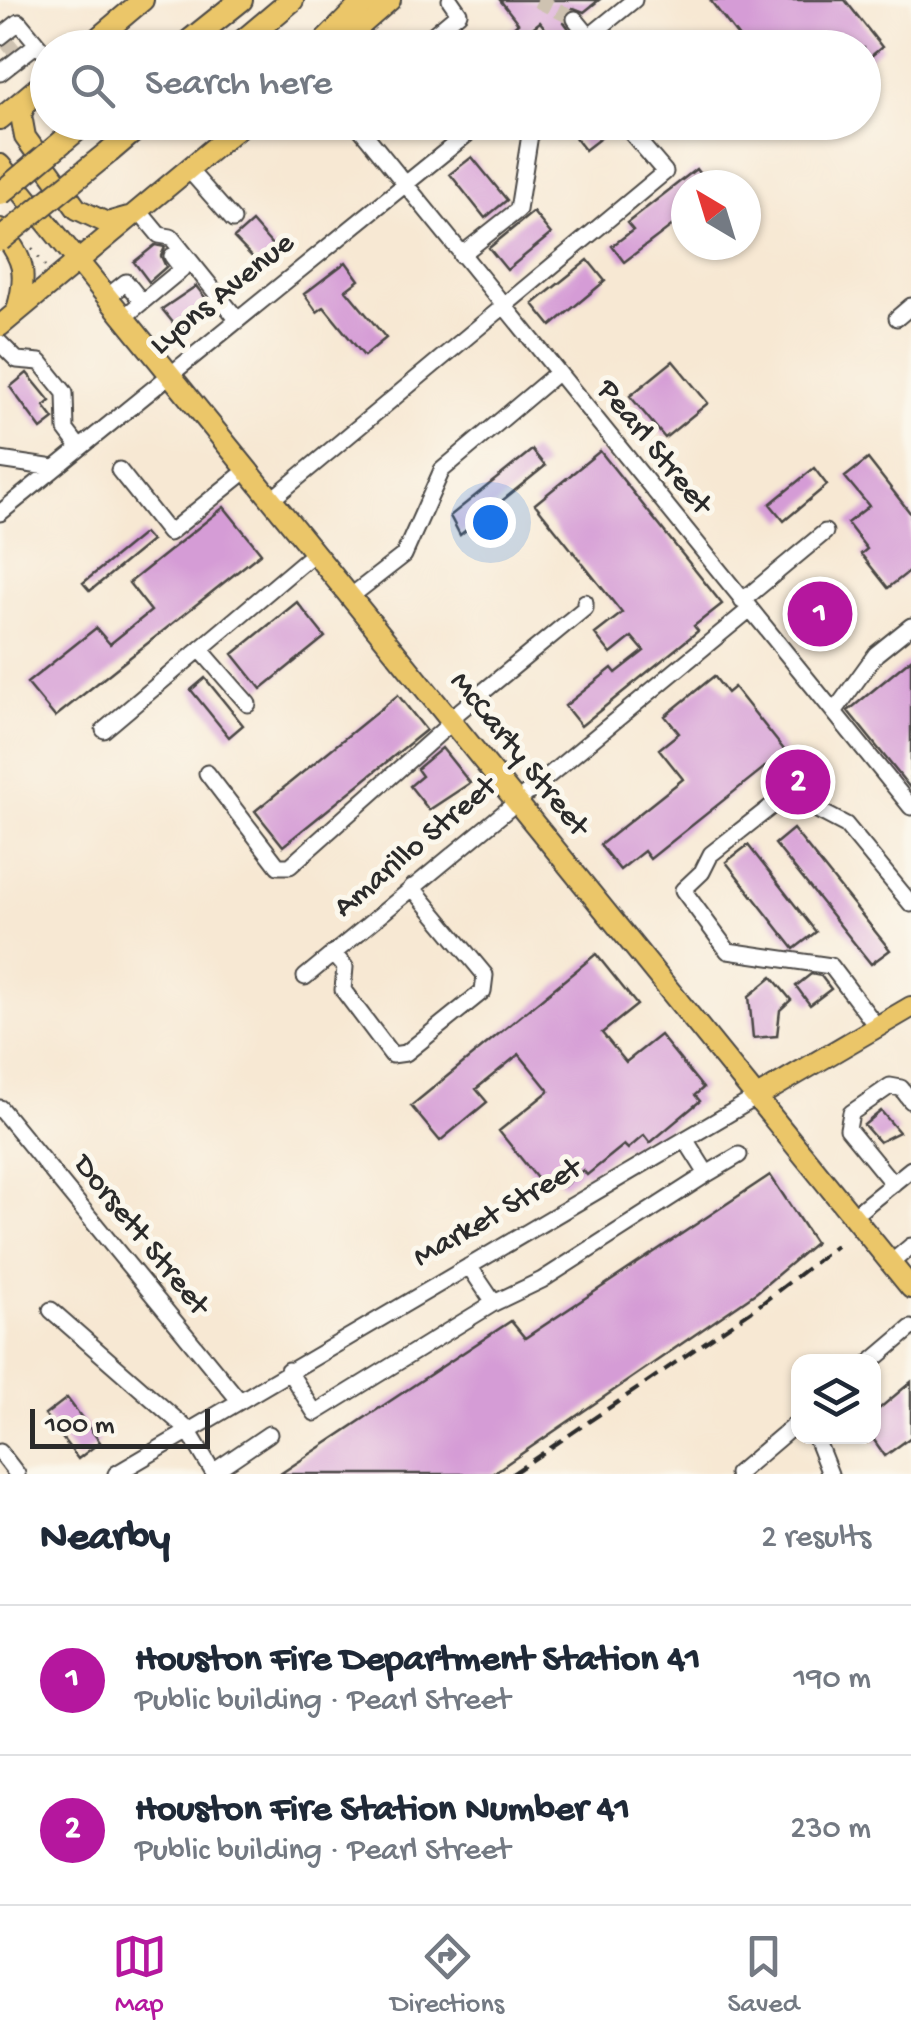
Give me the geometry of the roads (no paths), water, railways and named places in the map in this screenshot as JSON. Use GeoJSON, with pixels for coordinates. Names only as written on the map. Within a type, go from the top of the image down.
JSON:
{"type":"FeatureCollection","features":[{"type":"Feature","properties":{"kind":"highway"},"geometry":{"type":"LineString","coordinates":[[204,30],[241,0]]}},
{"type":"Feature","properties":{"kind":"highway"},"geometry":{"type":"LineString","coordinates":[[256,30],[292,0]]}},
{"type":"Feature","properties":{"kind":"highway"},"geometry":{"type":"LineString","coordinates":[[337,30],[366,0]]}},
{"type":"Feature","properties":{"kind":"highway"},"geometry":{"type":"LineString","coordinates":[[0,194],[64,140]]}},
{"type":"Feature","properties":{"kind":"highway"},"geometry":{"type":"LineString","coordinates":[[0,240],[123,140]]}},
{"type":"Feature","properties":{"kind":"main road"},"geometry":{"type":"LineString","coordinates":[[107,30],[143,0]]}},
{"type":"Feature","properties":{"kind":"main road"},"geometry":{"type":"LineString","coordinates":[[356,30],[390,0]]}},
{"type":"Feature","properties":{"kind":"main road"},"geometry":{"type":"LineString","coordinates":[[4,108],[28,95]]}},
{"type":"Feature","properties":{"kind":"main road"},"geometry":{"type":"LineString","coordinates":[[28,95],[21,114],[25,137],[76,209],[107,222],[138,213]]}},
{"type":"Feature","properties":{"kind":"main road"},"geometry":{"type":"LineString","coordinates":[[8,319],[224,140]]}},
{"type":"Feature","properties":{"kind":"main road","name":"McCarty Street"},"geometry":{"type":"LineString","coordinates":[[0,165],[911,1288]]}},
{"type":"Feature","properties":{"kind":"main road"},"geometry":{"type":"LineString","coordinates":[[0,229],[21,255],[26,274],[8,319]]}},
{"type":"Feature","properties":{"kind":"main road","name":"Market Street"},"geometry":{"type":"LineString","coordinates":[[756,1097],[911,1007]]}},
{"type":"Feature","properties":{"kind":"street"},"geometry":{"type":"LineString","coordinates":[[439,30],[460,12],[450,0]]}},
{"type":"Feature","properties":{"kind":"street"},"geometry":{"type":"LineString","coordinates":[[596,30],[634,0]]}},
{"type":"Feature","properties":{"kind":"street"},"geometry":{"type":"LineString","coordinates":[[575,20],[584,30]]}},
{"type":"Feature","properties":{"kind":"street"},"geometry":{"type":"LineString","coordinates":[[6,53],[18,22],[30,37]]}},
{"type":"Feature","properties":{"kind":"street"},"geometry":{"type":"LineString","coordinates":[[6,53],[30,46]]}},
{"type":"Feature","properties":{"kind":"street","name":"Pearl Street"},"geometry":{"type":"LineString","coordinates":[[369,140],[911,807]]}},
{"type":"Feature","properties":{"kind":"street","name":"Lyons Avenue"},"geometry":{"type":"LineString","coordinates":[[0,513],[460,140]]}},
{"type":"Feature","properties":{"kind":"street"},"geometry":{"type":"LineString","coordinates":[[461,255],[518,210],[529,140]]}},
{"type":"Feature","properties":{"kind":"street"},"geometry":{"type":"LineString","coordinates":[[271,500],[665,172],[637,140]]}},
{"type":"Feature","properties":{"kind":"street"},"geometry":{"type":"LineString","coordinates":[[189,170],[234,220]]}},
{"type":"Feature","properties":{"kind":"street"},"geometry":{"type":"LineString","coordinates":[[138,213],[237,319]]}},
{"type":"Feature","properties":{"kind":"street"},"geometry":{"type":"LineString","coordinates":[[124,317],[142,302],[173,253]]}},
{"type":"Feature","properties":{"kind":"street"},"geometry":{"type":"LineString","coordinates":[[107,297],[126,282],[142,302]]}},
{"type":"Feature","properties":{"kind":"street"},"geometry":{"type":"LineString","coordinates":[[897,318],[911,306]]}},
{"type":"Feature","properties":{"kind":"street"},"geometry":{"type":"LineString","coordinates":[[0,343],[18,360],[40,362],[65,394],[64,423],[80,448]]}},
{"type":"Feature","properties":{"kind":"street"},"geometry":{"type":"LineString","coordinates":[[350,597],[404,555],[442,470],[557,373]]}},
{"type":"Feature","properties":{"kind":"street"},"geometry":{"type":"LineString","coordinates":[[3,464],[54,468]]}},
{"type":"Feature","properties":{"kind":"street"},"geometry":{"type":"LineString","coordinates":[[119,470],[169,532],[247,470]]}},
{"type":"Feature","properties":{"kind":"street","name":"Amarillo Street"},"geometry":{"type":"LineString","coordinates":[[305,977],[826,532]]}},
{"type":"Feature","properties":{"kind":"street"},"geometry":{"type":"LineString","coordinates":[[104,730],[314,553]]}},
{"type":"Feature","properties":{"kind":"street"},"geometry":{"type":"LineString","coordinates":[[207,772],[264,851],[278,866],[290,866],[451,721],[585,608],[585,602]]}},
{"type":"Feature","properties":{"kind":"street"},"geometry":{"type":"LineString","coordinates":[[834,712],[876,654],[911,626]]}},
{"type":"Feature","properties":{"kind":"street"},"geometry":{"type":"LineString","coordinates":[[200,649],[248,704]]}},
{"type":"Feature","properties":{"kind":"street"},"geometry":{"type":"LineString","coordinates":[[877,1028],[842,975],[831,966],[728,951],[683,890],[702,872],[710,854],[787,794],[846,825],[911,904]]}},
{"type":"Feature","properties":{"kind":"street"},"geometry":{"type":"LineString","coordinates":[[333,953],[345,967],[343,990],[392,1055],[406,1053],[484,991],[486,975],[412,887]]}},
{"type":"Feature","properties":{"kind":"street"},"geometry":{"type":"LineString","coordinates":[[893,1184],[848,1130],[852,1114],[890,1086],[901,1088],[911,1101]]}},
{"type":"Feature","properties":{"kind":"street","name":"Market Street"},"geometry":{"type":"LineString","coordinates":[[116,1474],[756,1097]]}},
{"type":"Feature","properties":{"kind":"street","name":"Dorsett Street"},"geometry":{"type":"LineString","coordinates":[[0,1108],[238,1399]]}},
{"type":"Feature","properties":{"kind":"street"},"geometry":{"type":"LineString","coordinates":[[686,1139],[707,1174]]}},
{"type":"Feature","properties":{"kind":"street"},"geometry":{"type":"LineString","coordinates":[[288,1370],[315,1413],[494,1303],[542,1280],[739,1155]]}},
{"type":"Feature","properties":{"kind":"street"},"geometry":{"type":"LineString","coordinates":[[853,1216],[911,1170]]}},
{"type":"Feature","properties":{"kind":"street"},"geometry":{"type":"LineString","coordinates":[[891,1263],[911,1246]]}},
{"type":"Feature","properties":{"kind":"street"},"geometry":{"type":"LineString","coordinates":[[469,1266],[494,1303]]}},
{"type":"Feature","properties":{"kind":"street"},"geometry":{"type":"LineString","coordinates":[[52,1310],[148,1399],[188,1430],[211,1473],[269,1434]]}},
{"type":"Feature","properties":{"kind":"street"},"geometry":{"type":"LineString","coordinates":[[880,1354],[911,1328]]}},
{"type":"Feature","properties":{"kind":"street"},"geometry":{"type":"LineString","coordinates":[[737,1474],[791,1428]]}},
{"type":"Feature","properties":{"kind":"street"},"geometry":{"type":"LineString","coordinates":[[818,1444],[830,1474]]}},
{"type":"Feature","properties":{"kind":"street"},"geometry":{"type":"LineString","coordinates":[[0,1452],[17,1474]]}},
{"type":"Feature","properties":{"kind":"tunnel"},"geometry":{"type":"LineString","coordinates":[[537,0],[575,19]]}},
{"type":"Feature","properties":{"kind":"tunnel"},"geometry":{"type":"LineString","coordinates":[[6,41],[14,51]]}},
{"type":"Feature","properties":{"kind":"railway"},"geometry":{"type":"LineString","coordinates":[[512,1474],[757,1307],[836,1246]]}},
{"type":"Feature","properties":{"kind":"place","name":"Houston Fire Department Station 41"},"geometry":{"type":"Point","coordinates":[820,614]}},
{"type":"Feature","properties":{"kind":"place","name":"Houston Fire Station Number 41"},"geometry":{"type":"Point","coordinates":[798,782]}}]}
